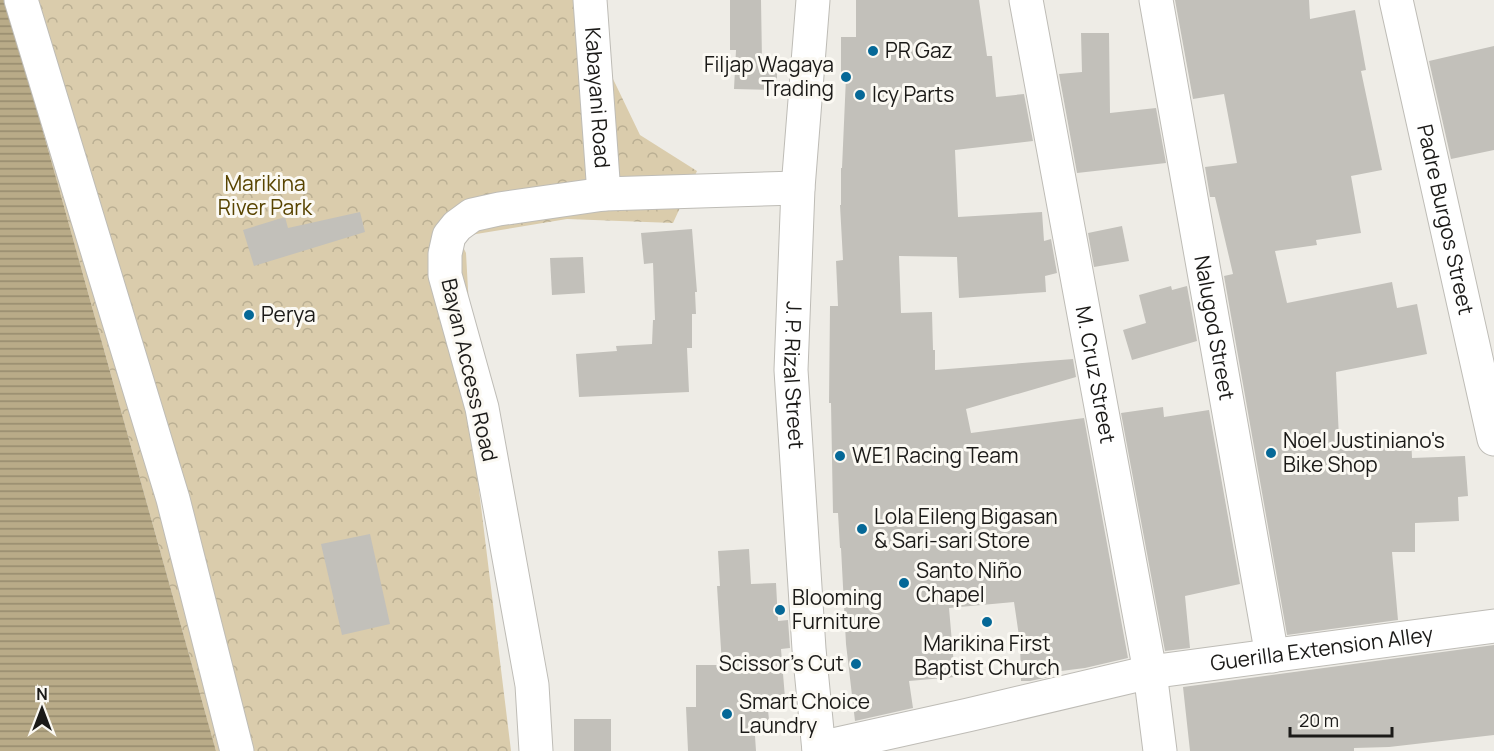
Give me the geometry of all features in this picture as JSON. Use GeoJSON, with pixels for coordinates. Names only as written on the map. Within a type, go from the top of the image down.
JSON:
{"type":"FeatureCollection","features":[{"type":"Feature","properties":{"kind":"street"},"geometry":{"type":"LineString","coordinates":[[21,0],[173,499],[237,751]]}},
{"type":"Feature","properties":{"kind":"street","name":"Kabayani Road"},"geometry":{"type":"LineString","coordinates":[[590,0],[604,194]]}},
{"type":"Feature","properties":{"kind":"street","name":"J. P. Rizal Street"},"geometry":{"type":"LineString","coordinates":[[813,0],[798,188],[791,370],[809,649],[819,749]]}},
{"type":"Feature","properties":{"kind":"street","name":"M. Cruz Street"},"geometry":{"type":"LineString","coordinates":[[1026,0],[1150,672],[1160,751]]}},
{"type":"Feature","properties":{"kind":"street","name":"Nalugod Street"},"geometry":{"type":"LineString","coordinates":[[1156,0],[1272,656]]}},
{"type":"Feature","properties":{"kind":"street","name":"Padre Burgos Street"},"geometry":{"type":"LineString","coordinates":[[1396,0],[1494,439]]}},
{"type":"Feature","properties":{"kind":"street","name":"Bayan Access Road"},"geometry":{"type":"LineString","coordinates":[[536,751],[532,685],[482,408],[445,275],[445,254],[449,236],[457,226],[472,215],[604,194],[798,188]]}},
{"type":"Feature","properties":{"kind":"street","name":"Guerilla Extension Alley"},"geometry":{"type":"LineString","coordinates":[[819,749],[1150,672],[1494,626]]}},
{"type":"Feature","properties":{"kind":"green space","name":"Marikina River Park"},"geometry":{"type":"Polygon","coordinates":[[[4,0],[575,0],[640,135],[697,171],[673,223],[567,219],[458,237],[466,253],[479,490],[511,751],[216,751],[22,56],[4,0]]]}},
{"type":"Feature","properties":{"kind":"shaded area"},"geometry":{"type":"Polygon","coordinates":[[[0,0],[4,0],[22,56],[216,751],[0,751],[0,0]]]}},
{"type":"Feature","properties":{"kind":"building"},"geometry":{"type":"Polygon","coordinates":[[[730,0],[761,0],[762,61],[777,61],[777,90],[734,89],[736,50],[730,50],[730,0]]]}},
{"type":"Feature","properties":{"kind":"building"},"geometry":{"type":"Polygon","coordinates":[[[856,0],[979,0],[987,56],[992,56],[996,97],[1024,94],[1033,141],[955,150],[958,217],[1042,212],[1044,241],[1051,239],[1057,273],[1045,276],[1046,292],[959,298],[957,257],[899,256],[901,313],[932,312],[935,370],[1073,359],[1076,377],[966,409],[971,433],[1084,418],[1128,658],[1085,668],[1053,672],[1053,676],[1021,681],[1020,643],[1014,602],[949,608],[955,677],[909,681],[913,708],[855,721],[846,644],[838,513],[833,513],[831,403],[829,403],[830,306],[838,306],[836,261],[843,260],[840,205],[846,77],[841,77],[841,37],[856,37],[856,0]]]}},
{"type":"Feature","properties":{"kind":"building"},"geometry":{"type":"Polygon","coordinates":[[[1175,0],[1309,0],[1310,19],[1355,10],[1366,70],[1361,71],[1382,170],[1351,176],[1361,233],[1316,240],[1317,245],[1275,251],[1287,303],[1392,282],[1397,308],[1417,304],[1427,354],[1336,372],[1339,439],[1411,435],[1412,458],[1465,456],[1468,496],[1458,497],[1459,521],[1415,523],[1415,552],[1392,552],[1398,620],[1287,635],[1224,276],[1233,274],[1215,197],[1210,197],[1205,167],[1237,163],[1224,94],[1193,99],[1175,0]]]}},
{"type":"Feature","properties":{"kind":"building"},"geometry":{"type":"Polygon","coordinates":[[[1081,33],[1109,33],[1110,113],[1156,108],[1166,163],[1077,173],[1059,74],[1082,72],[1081,33]]]}},
{"type":"Feature","properties":{"kind":"building"},"geometry":{"type":"Polygon","coordinates":[[[1494,46],[1494,150],[1451,159],[1429,61],[1494,46]]]}},
{"type":"Feature","properties":{"kind":"building"},"geometry":{"type":"Polygon","coordinates":[[[360,212],[365,232],[254,266],[243,230],[285,217],[288,228],[360,212]]]}},
{"type":"Feature","properties":{"kind":"building"},"geometry":{"type":"Polygon","coordinates":[[[1122,226],[1129,261],[1094,267],[1088,233],[1122,226]]]}},
{"type":"Feature","properties":{"kind":"building"},"geometry":{"type":"Polygon","coordinates":[[[692,229],[697,292],[695,292],[696,314],[692,314],[692,348],[687,348],[689,392],[579,397],[576,354],[617,351],[616,346],[652,344],[653,320],[655,320],[653,263],[644,264],[641,233],[692,229]]]}},
{"type":"Feature","properties":{"kind":"building"},"geometry":{"type":"Polygon","coordinates":[[[583,257],[585,293],[552,295],[550,258],[583,257]]]}},
{"type":"Feature","properties":{"kind":"building"},"geometry":{"type":"Polygon","coordinates":[[[1171,286],[1172,290],[1187,286],[1197,341],[1132,360],[1123,330],[1146,323],[1139,295],[1171,286]]]}},
{"type":"Feature","properties":{"kind":"building"},"geometry":{"type":"Polygon","coordinates":[[[1163,407],[1164,417],[1209,410],[1240,584],[1185,596],[1190,648],[1165,651],[1121,413],[1163,407]]]}},
{"type":"Feature","properties":{"kind":"building"},"geometry":{"type":"Polygon","coordinates":[[[370,534],[390,624],[342,635],[321,544],[370,534]]]}},
{"type":"Feature","properties":{"kind":"building"},"geometry":{"type":"Polygon","coordinates":[[[749,549],[751,584],[776,583],[778,621],[788,620],[790,648],[781,649],[785,698],[767,700],[769,720],[754,721],[756,751],[688,751],[686,707],[696,707],[696,665],[722,665],[717,586],[720,586],[718,551],[749,549]]]}},
{"type":"Feature","properties":{"kind":"building"},"geometry":{"type":"Polygon","coordinates":[[[1494,645],[1494,735],[1389,747],[1354,748],[1354,751],[1190,751],[1183,687],[1494,645]]]}},
{"type":"Feature","properties":{"kind":"building"},"geometry":{"type":"Polygon","coordinates":[[[574,719],[611,719],[611,751],[574,751],[574,719]]]}},
{"type":"Feature","properties":{"kind":"place","name":"PR Gaz"},"geometry":{"type":"Point","coordinates":[873,51]}},
{"type":"Feature","properties":{"kind":"place","name":"Filjap Wagaya Trading"},"geometry":{"type":"Point","coordinates":[846,77]}},
{"type":"Feature","properties":{"kind":"place","name":"Icy Parts"},"geometry":{"type":"Point","coordinates":[860,95]}},
{"type":"Feature","properties":{"kind":"place","name":"Perya"},"geometry":{"type":"Point","coordinates":[249,315]}},
{"type":"Feature","properties":{"kind":"place","name":"Noel Justiniano's Bike Shop"},"geometry":{"type":"Point","coordinates":[1271,453]}},
{"type":"Feature","properties":{"kind":"place","name":"WE1 Racing Team"},"geometry":{"type":"Point","coordinates":[840,456]}},
{"type":"Feature","properties":{"kind":"place","name":"Lola Eileng Bigasan & Sari-sari Store"},"geometry":{"type":"Point","coordinates":[862,529]}},
{"type":"Feature","properties":{"kind":"place","name":"Santo Niño Chapel"},"geometry":{"type":"Point","coordinates":[904,583]}},
{"type":"Feature","properties":{"kind":"place","name":"Blooming Furniture"},"geometry":{"type":"Point","coordinates":[780,610]}},
{"type":"Feature","properties":{"kind":"place","name":"Marikina First Baptist Church"},"geometry":{"type":"Point","coordinates":[987,622]}},
{"type":"Feature","properties":{"kind":"place","name":"Scissor's Cut"},"geometry":{"type":"Point","coordinates":[856,664]}},
{"type":"Feature","properties":{"kind":"place","name":"Smart Choice Laundry"},"geometry":{"type":"Point","coordinates":[727,714]}}]}
